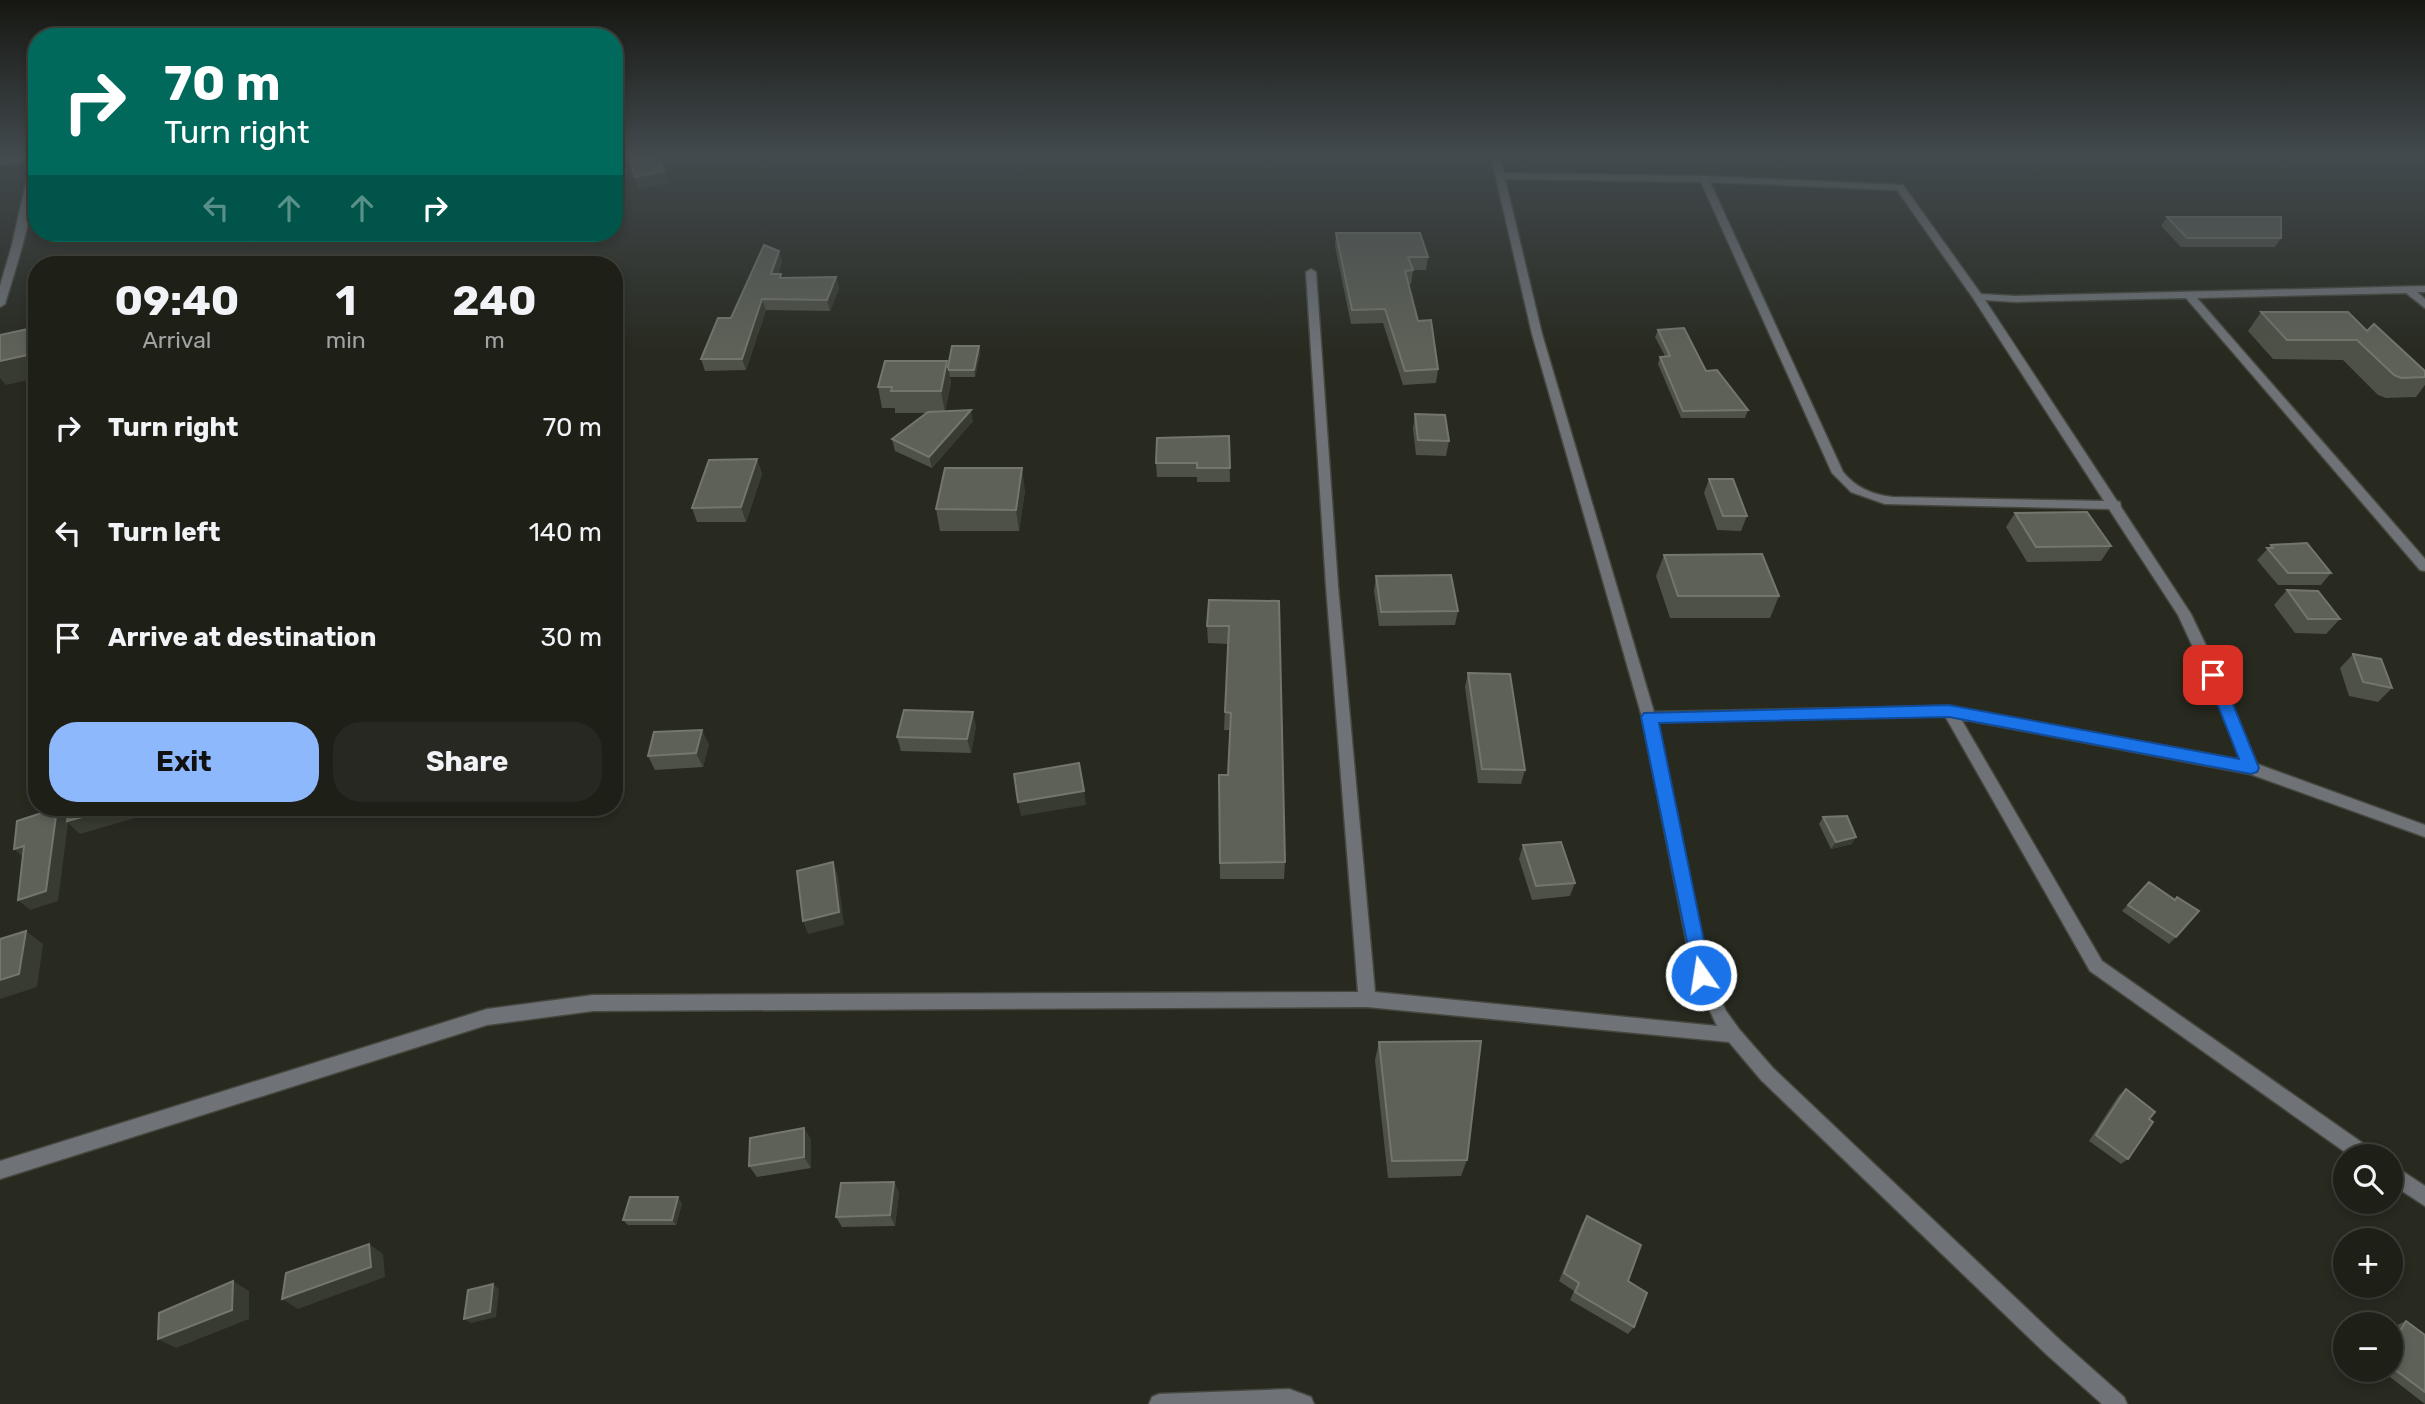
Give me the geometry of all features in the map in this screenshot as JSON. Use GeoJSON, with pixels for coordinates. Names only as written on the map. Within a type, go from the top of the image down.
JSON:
{"type":"FeatureCollection","features":[{"type":"Feature","properties":{"kind":"street"},"geometry":{"type":"LineString","coordinates":[[0,304],[21,222]]}},
{"type":"Feature","properties":{"kind":"street"},"geometry":{"type":"LineString","coordinates":[[1511,222],[1537,334],[1649,717],[1696,955],[1709,995],[1733,1035],[1786,1093],[2053,1347],[2117,1404]]}},
{"type":"Feature","properties":{"kind":"street"},"geometry":{"type":"LineString","coordinates":[[1723,222],[1838,473],[1853,489],[1879,499],[1893,501],[2116,505]]}},
{"type":"Feature","properties":{"kind":"street"},"geometry":{"type":"LineString","coordinates":[[1924,222],[2116,505],[2184,614],[2213,675],[2251,768]]}},
{"type":"Feature","properties":{"kind":"street"},"geometry":{"type":"LineString","coordinates":[[1311,272],[1332,586],[1367,999]]}},
{"type":"Feature","properties":{"kind":"street"},"geometry":{"type":"LineString","coordinates":[[2407,288],[2425,305]]}},
{"type":"Feature","properties":{"kind":"street"},"geometry":{"type":"LineString","coordinates":[[1978,297],[2016,299],[2425,289]]}},
{"type":"Feature","properties":{"kind":"street"},"geometry":{"type":"LineString","coordinates":[[2188,293],[2425,567]]}},
{"type":"Feature","properties":{"kind":"street"},"geometry":{"type":"LineString","coordinates":[[1649,717],[1949,711],[2251,768],[2425,831]]}},
{"type":"Feature","properties":{"kind":"street"},"geometry":{"type":"LineString","coordinates":[[1949,711],[2096,966],[2349,1144]]}},
{"type":"Feature","properties":{"kind":"street"},"geometry":{"type":"LineString","coordinates":[[0,1170],[487,1017],[593,1003],[1367,999],[1733,1035]]}},
{"type":"Feature","properties":{"kind":"street"},"geometry":{"type":"LineString","coordinates":[[2403,1181],[2425,1197]]}},
{"type":"Feature","properties":{"kind":"street"},"geometry":{"type":"LineString","coordinates":[[1159,1404],[1289,1399],[1304,1404]]}},
{"type":"Feature","properties":{"kind":"building"},"geometry":{"type":"Polygon","coordinates":[[[2171,222],[2281,222],[2281,238],[2187,238],[2171,222]]]}},
{"type":"Feature","properties":{"kind":"building"},"geometry":{"type":"Polygon","coordinates":[[[1336,233],[1420,233],[1428,257],[1408,257],[1413,270],[1405,271],[1418,321],[1431,320],[1438,369],[1405,371],[1385,309],[1352,310],[1336,233]]]}},
{"type":"Feature","properties":{"kind":"building"},"geometry":{"type":"Polygon","coordinates":[[[764,245],[779,251],[771,274],[781,274],[780,278],[836,277],[827,300],[762,299],[742,359],[701,359],[718,318],[731,318],[764,245]]]}},
{"type":"Feature","properties":{"kind":"building"},"geometry":{"type":"Polygon","coordinates":[[[2261,312],[2348,312],[2367,331],[2374,324],[2425,371],[2425,377],[2401,378],[2394,375],[2357,340],[2287,340],[2261,312]]]}},
{"type":"Feature","properties":{"kind":"building"},"geometry":{"type":"Polygon","coordinates":[[[1684,328],[1706,371],[1717,370],[1748,410],[1683,411],[1660,357],[1670,356],[1658,330],[1684,328]]]}},
{"type":"Feature","properties":{"kind":"building"},"geometry":{"type":"Polygon","coordinates":[[[28,329],[28,355],[0,361],[0,335],[28,329]]]}},
{"type":"Feature","properties":{"kind":"building"},"geometry":{"type":"Polygon","coordinates":[[[952,346],[979,346],[974,370],[949,370],[952,346]]]}},
{"type":"Feature","properties":{"kind":"building"},"geometry":{"type":"Polygon","coordinates":[[[885,361],[947,361],[941,391],[891,391],[892,387],[878,387],[885,361]]]}},
{"type":"Feature","properties":{"kind":"building"},"geometry":{"type":"Polygon","coordinates":[[[971,410],[929,457],[892,439],[928,412],[971,410]]]}},
{"type":"Feature","properties":{"kind":"building"},"geometry":{"type":"Polygon","coordinates":[[[1415,414],[1445,415],[1449,441],[1418,440],[1415,414]]]}},
{"type":"Feature","properties":{"kind":"building"},"geometry":{"type":"Polygon","coordinates":[[[1229,436],[1230,468],[1197,468],[1197,463],[1156,463],[1157,438],[1229,436]]]}},
{"type":"Feature","properties":{"kind":"building"},"geometry":{"type":"Polygon","coordinates":[[[757,459],[741,507],[692,508],[709,460],[757,459]]]}},
{"type":"Feature","properties":{"kind":"building"},"geometry":{"type":"Polygon","coordinates":[[[945,468],[1022,468],[1016,510],[936,509],[945,468]]]}},
{"type":"Feature","properties":{"kind":"building"},"geometry":{"type":"Polygon","coordinates":[[[1709,479],[1733,479],[1747,516],[1723,516],[1709,479]]]}},
{"type":"Feature","properties":{"kind":"building"},"geometry":{"type":"Polygon","coordinates":[[[2087,512],[2111,546],[2036,547],[2015,513],[2087,512]]]}},
{"type":"Feature","properties":{"kind":"building"},"geometry":{"type":"Polygon","coordinates":[[[2307,543],[2331,573],[2288,573],[2267,548],[2273,548],[2271,545],[2307,543]]]}},
{"type":"Feature","properties":{"kind":"building"},"geometry":{"type":"Polygon","coordinates":[[[1762,554],[1779,596],[1678,596],[1664,555],[1762,554]]]}},
{"type":"Feature","properties":{"kind":"building"},"geometry":{"type":"Polygon","coordinates":[[[1451,575],[1458,611],[1381,612],[1376,576],[1451,575]]]}},
{"type":"Feature","properties":{"kind":"building"},"geometry":{"type":"Polygon","coordinates":[[[2287,590],[2318,591],[2340,619],[2308,619],[2287,590]]]}},
{"type":"Feature","properties":{"kind":"building"},"geometry":{"type":"Polygon","coordinates":[[[1209,600],[1279,601],[1285,862],[1220,863],[1219,775],[1228,775],[1231,713],[1225,712],[1229,626],[1207,626],[1209,600]]]}},
{"type":"Feature","properties":{"kind":"building"},"geometry":{"type":"Polygon","coordinates":[[[2353,654],[2381,659],[2392,688],[2363,682],[2353,654]]]}},
{"type":"Feature","properties":{"kind":"building"},"geometry":{"type":"Polygon","coordinates":[[[1468,673],[1510,674],[1525,770],[1482,769],[1468,673]]]}},
{"type":"Feature","properties":{"kind":"building"},"geometry":{"type":"Polygon","coordinates":[[[904,710],[973,712],[967,739],[897,737],[904,710]]]}},
{"type":"Feature","properties":{"kind":"building"},"geometry":{"type":"Polygon","coordinates":[[[702,730],[696,753],[648,756],[654,732],[702,730]]]}},
{"type":"Feature","properties":{"kind":"building"},"geometry":{"type":"Polygon","coordinates":[[[1079,763],[1084,791],[1018,802],[1014,774],[1079,763]]]}},
{"type":"Feature","properties":{"kind":"building"},"geometry":{"type":"Polygon","coordinates":[[[32,816],[56,816],[46,891],[18,900],[24,846],[14,849],[17,821],[32,816]]]}},
{"type":"Feature","properties":{"kind":"building"},"geometry":{"type":"Polygon","coordinates":[[[68,816],[86,816],[67,821],[68,816]]]}},
{"type":"Feature","properties":{"kind":"building"},"geometry":{"type":"Polygon","coordinates":[[[1847,816],[1856,837],[1836,842],[1823,817],[1847,816]]]}},
{"type":"Feature","properties":{"kind":"building"},"geometry":{"type":"Polygon","coordinates":[[[1561,842],[1575,883],[1536,886],[1523,845],[1561,842]]]}},
{"type":"Feature","properties":{"kind":"building"},"geometry":{"type":"Polygon","coordinates":[[[833,862],[839,912],[803,921],[797,871],[833,862]]]}},
{"type":"Feature","properties":{"kind":"building"},"geometry":{"type":"Polygon","coordinates":[[[2149,882],[2175,900],[2177,897],[2199,911],[2176,937],[2128,905],[2149,882]]]}},
{"type":"Feature","properties":{"kind":"building"},"geometry":{"type":"Polygon","coordinates":[[[26,931],[19,974],[0,980],[0,939],[26,931]]]}},
{"type":"Feature","properties":{"kind":"building"},"geometry":{"type":"Polygon","coordinates":[[[1481,1041],[1467,1160],[1392,1161],[1379,1042],[1481,1041]]]}},
{"type":"Feature","properties":{"kind":"building"},"geometry":{"type":"Polygon","coordinates":[[[2126,1089],[2155,1112],[2149,1119],[2153,1122],[2128,1159],[2096,1135],[2126,1089]]]}},
{"type":"Feature","properties":{"kind":"building"},"geometry":{"type":"Polygon","coordinates":[[[804,1128],[804,1157],[749,1166],[750,1138],[804,1128]]]}},
{"type":"Feature","properties":{"kind":"building"},"geometry":{"type":"Polygon","coordinates":[[[894,1182],[890,1215],[836,1217],[841,1183],[894,1182]]]}},
{"type":"Feature","properties":{"kind":"building"},"geometry":{"type":"Polygon","coordinates":[[[630,1197],[678,1197],[672,1220],[623,1220],[630,1197]]]}},
{"type":"Feature","properties":{"kind":"building"},"geometry":{"type":"Polygon","coordinates":[[[1587,1216],[1641,1245],[1628,1281],[1647,1293],[1634,1327],[1575,1292],[1579,1283],[1564,1273],[1587,1216]]]}},
{"type":"Feature","properties":{"kind":"building"},"geometry":{"type":"Polygon","coordinates":[[[369,1244],[371,1267],[282,1299],[286,1273],[369,1244]]]}},
{"type":"Feature","properties":{"kind":"building"},"geometry":{"type":"Polygon","coordinates":[[[233,1281],[232,1310],[158,1339],[159,1313],[233,1281]]]}},
{"type":"Feature","properties":{"kind":"building"},"geometry":{"type":"Polygon","coordinates":[[[493,1284],[490,1312],[464,1319],[468,1290],[493,1284]]]}},
{"type":"Feature","properties":{"kind":"building"},"geometry":{"type":"Polygon","coordinates":[[[2406,1321],[2425,1335],[2425,1392],[2403,1376],[2403,1326],[2406,1321]]]}},
{"type":"Feature","properties":{"kind":"route"},"geometry":{"type":"LineString","coordinates":[[1701,975],[1649,717],[1949,711],[2251,768],[2213,675]]}}]}
